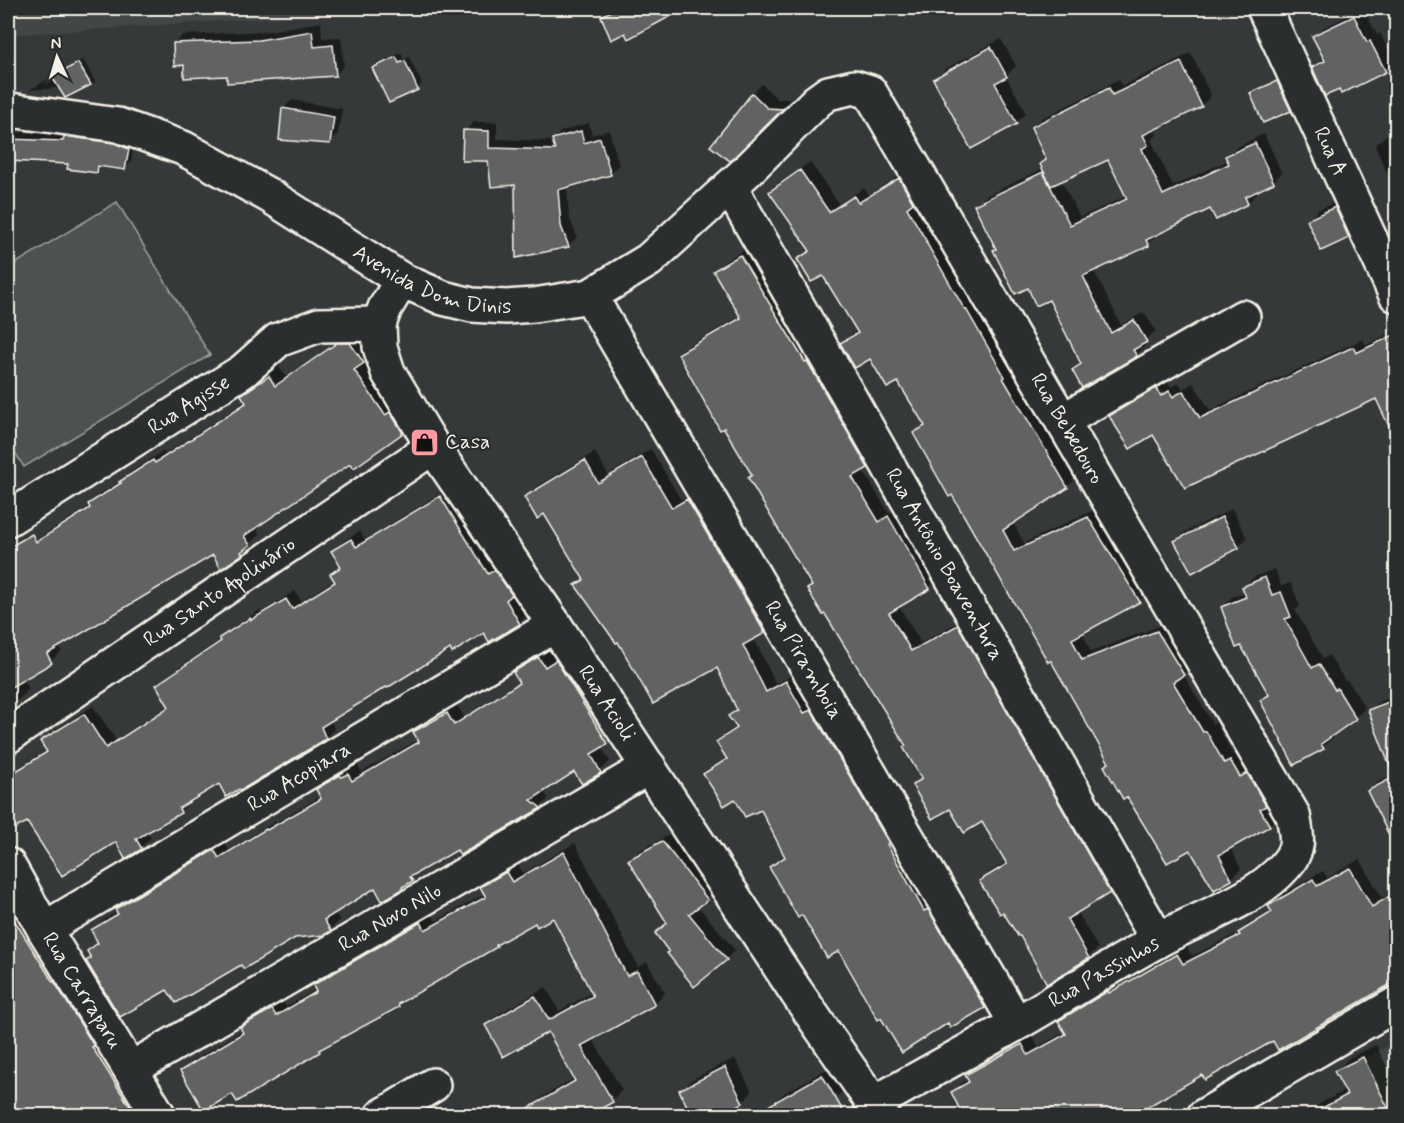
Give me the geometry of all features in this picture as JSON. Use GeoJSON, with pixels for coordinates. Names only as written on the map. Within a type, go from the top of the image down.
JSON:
{"type":"FeatureCollection","features":[{"type":"Feature","properties":{"kind":"street","name":"Rua A"},"geometry":{"type":"LineString","coordinates":[[1264,8],[1396,295]]}},
{"type":"Feature","properties":{"kind":"street","name":"Rua Bebedouro"},"geometry":{"type":"LineString","coordinates":[[816,100],[828,93],[854,87],[870,92],[1293,815]]}},
{"type":"Feature","properties":{"kind":"street","name":"Avenida Dom Dinis"},"geometry":{"type":"LineString","coordinates":[[8,110],[118,125],[183,148],[270,196],[402,280],[443,298],[472,305],[506,307],[590,296],[649,260],[746,172],[816,100]]}},
{"type":"Feature","properties":{"kind":"street","name":"Rua Antônio Boaventura"},"geometry":{"type":"LineString","coordinates":[[730,187],[1158,940]]}},
{"type":"Feature","properties":{"kind":"street"},"geometry":{"type":"LineString","coordinates":[[379,324],[385,308],[402,280]]}},
{"type":"Feature","properties":{"kind":"street","name":"Rua Piramboia"},"geometry":{"type":"LineString","coordinates":[[590,296],[1016,1023]]}},
{"type":"Feature","properties":{"kind":"street"},"geometry":{"type":"LineString","coordinates":[[1062,421],[1243,317]]}},
{"type":"Feature","properties":{"kind":"street","name":"Rua Acioli"},"geometry":{"type":"LineString","coordinates":[[379,324],[380,347],[388,372],[433,447],[555,625],[797,993],[877,1110]]}},
{"type":"Feature","properties":{"kind":"street","name":"Rua Agisse"},"geometry":{"type":"LineString","coordinates":[[8,519],[243,371],[278,340],[319,325],[379,324]]}},
{"type":"Feature","properties":{"kind":"street","name":"Rua Santo Apolinário"},"geometry":{"type":"LineString","coordinates":[[8,736],[433,447]]}},
{"type":"Feature","properties":{"kind":"street","name":"Rua Acopiara"},"geometry":{"type":"LineString","coordinates":[[44,929],[555,625]]}},
{"type":"Feature","properties":{"kind":"street","name":"Rua Novo Nilo"},"geometry":{"type":"LineString","coordinates":[[131,1069],[649,767]]}},
{"type":"Feature","properties":{"kind":"street","name":"Rua Passinhos"},"geometry":{"type":"LineString","coordinates":[[877,1110],[1016,1023],[1158,940],[1239,900],[1275,876],[1296,852],[1297,836],[1293,815]]}},
{"type":"Feature","properties":{"kind":"street","name":"Rua Carraparu"},"geometry":{"type":"LineString","coordinates":[[8,865],[44,929],[159,1116]]}},
{"type":"Feature","properties":{"kind":"street"},"geometry":{"type":"LineString","coordinates":[[1204,1116],[1396,1004]]}},
{"type":"Feature","properties":{"kind":"street"},"geometry":{"type":"LineString","coordinates":[[382,1116],[433,1085]]}},
{"type":"Feature","properties":{"kind":"shaded area"},"geometry":{"type":"Polygon","coordinates":[[[8,8],[418,8],[8,35],[8,8]]]}},
{"type":"Feature","properties":{"kind":"shaded area"},"geometry":{"type":"Polygon","coordinates":[[[117,202],[210,355],[24,467],[8,441],[8,268],[117,202]]]}},
{"type":"Feature","properties":{"kind":"shaded area"},"geometry":{"type":"Polygon","coordinates":[[[1396,1040],[1396,1115],[1381,1115],[1356,1065],[1396,1040]]]}},
{"type":"Feature","properties":{"kind":"building"},"geometry":{"type":"Polygon","coordinates":[[[618,8],[686,8],[628,39],[625,33],[611,40],[601,16],[618,8]]]}},
{"type":"Feature","properties":{"kind":"building"},"geometry":{"type":"Polygon","coordinates":[[[1354,16],[1386,72],[1341,94],[1339,90],[1325,96],[1312,67],[1325,61],[1312,36],[1354,16]]]}},
{"type":"Feature","properties":{"kind":"building"},"geometry":{"type":"Polygon","coordinates":[[[312,31],[314,47],[333,45],[336,76],[227,83],[227,76],[184,78],[184,65],[174,66],[173,43],[259,40],[312,31]]]}},
{"type":"Feature","properties":{"kind":"building"},"geometry":{"type":"Polygon","coordinates":[[[991,47],[1007,77],[995,83],[1017,124],[971,149],[933,79],[991,47]]]}},
{"type":"Feature","properties":{"kind":"building"},"geometry":{"type":"Polygon","coordinates":[[[396,57],[399,63],[405,61],[418,90],[389,103],[372,68],[396,57]]]}},
{"type":"Feature","properties":{"kind":"building"},"geometry":{"type":"Polygon","coordinates":[[[1181,62],[1202,107],[1143,135],[1148,145],[1142,149],[1163,195],[1229,164],[1225,156],[1255,143],[1274,183],[1245,197],[1248,204],[1216,220],[1210,209],[1146,240],[1149,246],[1083,276],[1111,333],[1134,320],[1147,342],[1133,350],[1137,356],[1082,388],[1072,370],[1081,364],[1049,300],[1036,306],[1028,288],[1015,294],[974,205],[1043,172],[1070,225],[1127,199],[1108,160],[1051,186],[1040,164],[1046,160],[1031,127],[1109,88],[1112,95],[1181,62]]]}},
{"type":"Feature","properties":{"kind":"building"},"geometry":{"type":"Polygon","coordinates":[[[78,63],[91,85],[65,98],[52,77],[78,63]]]}},
{"type":"Feature","properties":{"kind":"building"},"geometry":{"type":"Polygon","coordinates":[[[1277,81],[1291,111],[1263,123],[1250,93],[1277,81]]]}},
{"type":"Feature","properties":{"kind":"building"},"geometry":{"type":"Polygon","coordinates":[[[752,93],[767,108],[783,109],[730,161],[710,146],[752,93]]]}},
{"type":"Feature","properties":{"kind":"building"},"geometry":{"type":"Polygon","coordinates":[[[282,108],[334,117],[330,144],[279,140],[282,108]]]}},
{"type":"Feature","properties":{"kind":"building"},"geometry":{"type":"Polygon","coordinates":[[[463,130],[489,131],[489,148],[555,150],[552,139],[581,131],[584,143],[600,138],[611,175],[558,190],[561,226],[569,247],[516,258],[515,185],[491,187],[488,161],[462,161],[463,130]]]}},
{"type":"Feature","properties":{"kind":"building"},"geometry":{"type":"Polygon","coordinates":[[[64,136],[114,143],[129,149],[125,170],[98,166],[97,173],[67,169],[68,164],[8,161],[8,139],[63,141],[64,136]]]}},
{"type":"Feature","properties":{"kind":"building"},"geometry":{"type":"Polygon","coordinates":[[[800,170],[829,212],[854,196],[858,203],[899,178],[913,203],[907,208],[1068,488],[1003,530],[1014,551],[1088,517],[1140,602],[1072,639],[1082,660],[1157,631],[1184,675],[1173,682],[1203,732],[1206,731],[1224,763],[1230,760],[1240,777],[1247,773],[1266,806],[1260,809],[1270,826],[1219,855],[1232,880],[1214,890],[1190,850],[1167,863],[1127,797],[1123,799],[1104,766],[1109,763],[1051,661],[1048,662],[952,495],[949,497],[913,433],[925,426],[898,382],[887,388],[870,359],[855,368],[840,343],[858,333],[823,276],[811,282],[797,259],[810,251],[769,192],[800,170]]]}},
{"type":"Feature","properties":{"kind":"building"},"geometry":{"type":"Polygon","coordinates":[[[1335,207],[1349,238],[1321,251],[1307,220],[1335,207]]]}},
{"type":"Feature","properties":{"kind":"building"},"geometry":{"type":"Polygon","coordinates":[[[740,255],[805,362],[807,361],[868,468],[852,477],[879,522],[888,516],[930,589],[889,613],[911,651],[958,625],[1110,893],[1067,919],[1089,958],[1047,984],[1020,936],[1003,912],[1000,914],[979,881],[1007,864],[982,822],[964,833],[950,809],[932,819],[912,785],[922,779],[903,747],[906,746],[825,614],[823,615],[807,589],[812,586],[748,478],[752,475],[724,428],[720,430],[678,354],[741,318],[713,271],[740,255]]]}},
{"type":"Feature","properties":{"kind":"building"},"geometry":{"type":"Polygon","coordinates":[[[1396,334],[1396,441],[1376,399],[1185,488],[1153,435],[1130,449],[1109,416],[1156,388],[1161,396],[1169,391],[1173,397],[1183,391],[1200,418],[1353,347],[1356,353],[1396,334]]]}},
{"type":"Feature","properties":{"kind":"building"},"geometry":{"type":"Polygon","coordinates":[[[337,343],[350,343],[364,363],[354,370],[385,415],[390,412],[403,433],[354,468],[350,464],[244,536],[250,545],[241,552],[243,554],[221,569],[213,555],[47,654],[52,663],[8,689],[8,548],[32,534],[36,542],[90,508],[88,504],[121,483],[119,482],[153,460],[155,463],[246,403],[241,395],[269,376],[275,386],[337,343]]]}},
{"type":"Feature","properties":{"kind":"building"},"geometry":{"type":"Polygon","coordinates":[[[642,457],[672,508],[687,499],[765,633],[743,645],[766,692],[786,681],[804,713],[811,710],[889,843],[887,844],[924,911],[928,909],[985,1008],[950,1028],[948,1023],[902,1053],[881,1018],[878,1020],[839,951],[827,958],[802,915],[798,918],[769,867],[785,857],[761,810],[745,817],[735,799],[724,806],[703,774],[727,759],[716,742],[737,728],[728,716],[737,710],[717,668],[653,704],[618,642],[616,643],[575,585],[584,580],[544,514],[537,519],[524,497],[585,460],[598,483],[642,457]]]}},
{"type":"Feature","properties":{"kind":"building"},"geometry":{"type":"Polygon","coordinates":[[[440,496],[488,574],[495,570],[512,595],[506,600],[520,624],[489,642],[484,633],[452,653],[450,649],[386,687],[321,727],[326,739],[241,790],[226,797],[219,784],[179,808],[181,813],[136,839],[142,849],[125,859],[116,842],[62,876],[27,822],[16,828],[8,814],[8,776],[47,752],[40,741],[84,714],[106,748],[169,707],[156,685],[221,641],[219,638],[286,599],[292,609],[335,582],[330,574],[341,567],[331,551],[351,539],[356,547],[440,496]]]}},
{"type":"Feature","properties":{"kind":"building"},"geometry":{"type":"Polygon","coordinates":[[[1222,517],[1239,548],[1192,573],[1174,541],[1222,517]]]}},
{"type":"Feature","properties":{"kind":"building"},"geometry":{"type":"Polygon","coordinates":[[[1265,577],[1272,595],[1281,592],[1291,617],[1285,619],[1312,668],[1319,664],[1356,719],[1321,744],[1324,749],[1294,765],[1260,700],[1269,695],[1241,646],[1236,648],[1221,607],[1246,597],[1242,587],[1265,577]]]}},
{"type":"Feature","properties":{"kind":"building"},"geometry":{"type":"Polygon","coordinates":[[[538,657],[545,667],[556,660],[608,744],[591,754],[601,773],[582,784],[574,772],[531,800],[541,808],[460,855],[457,850],[410,877],[413,881],[382,901],[375,888],[324,920],[331,931],[324,935],[295,938],[244,969],[241,965],[176,1003],[167,990],[120,1017],[86,961],[91,958],[87,951],[98,943],[91,930],[118,914],[115,909],[214,850],[219,858],[321,799],[316,789],[340,775],[341,777],[348,774],[352,781],[419,742],[413,732],[447,713],[454,725],[519,683],[513,672],[538,657]]]}},
{"type":"Feature","properties":{"kind":"building"},"geometry":{"type":"Polygon","coordinates":[[[1396,699],[1396,849],[1367,791],[1394,777],[1368,710],[1396,699]]]}},
{"type":"Feature","properties":{"kind":"building"},"geometry":{"type":"Polygon","coordinates":[[[662,841],[708,900],[689,914],[727,960],[694,987],[667,953],[669,952],[655,933],[667,923],[628,860],[662,841]]]}},
{"type":"Feature","properties":{"kind":"building"},"geometry":{"type":"Polygon","coordinates":[[[564,852],[627,976],[637,971],[655,1005],[581,1046],[613,1102],[588,1116],[515,1116],[575,1081],[548,1032],[503,1057],[485,1025],[535,996],[549,1020],[593,996],[553,918],[537,927],[535,923],[496,945],[497,947],[398,1004],[399,1007],[319,1050],[320,1052],[237,1102],[232,1094],[204,1111],[180,1071],[243,1033],[240,1027],[272,1009],[276,1016],[316,992],[313,985],[421,922],[425,930],[486,897],[480,887],[506,872],[512,882],[564,852]]]}},
{"type":"Feature","properties":{"kind":"building"},"geometry":{"type":"Polygon","coordinates":[[[1350,868],[1372,907],[1396,892],[1396,981],[1278,1050],[1273,1041],[1205,1080],[1202,1075],[1132,1116],[963,1116],[951,1092],[969,1082],[965,1075],[1022,1044],[1028,1055],[1066,1034],[1058,1021],[1108,991],[1109,993],[1177,954],[1183,964],[1240,935],[1238,933],[1272,912],[1268,906],[1313,879],[1317,886],[1350,868]]]}},
{"type":"Feature","properties":{"kind":"building"},"geometry":{"type":"Polygon","coordinates":[[[8,910],[54,981],[136,1116],[8,1116],[8,910]]]}},
{"type":"Feature","properties":{"kind":"building"},"geometry":{"type":"Polygon","coordinates":[[[1363,1057],[1392,1116],[1307,1116],[1347,1095],[1334,1071],[1363,1057]]]}},
{"type":"Feature","properties":{"kind":"building"},"geometry":{"type":"Polygon","coordinates":[[[725,1067],[743,1103],[719,1116],[692,1116],[679,1090],[725,1067]]]}},
{"type":"Feature","properties":{"kind":"building"},"geometry":{"type":"Polygon","coordinates":[[[822,1075],[846,1116],[751,1116],[822,1075]]]}},
{"type":"Feature","properties":{"kind":"railway"},"geometry":{"type":"LineString","coordinates":[[8,8],[16,8]]}},
{"type":"Feature","properties":{"kind":"place","name":"Casa"},"geometry":{"type":"Point","coordinates":[424,442]}}]}
